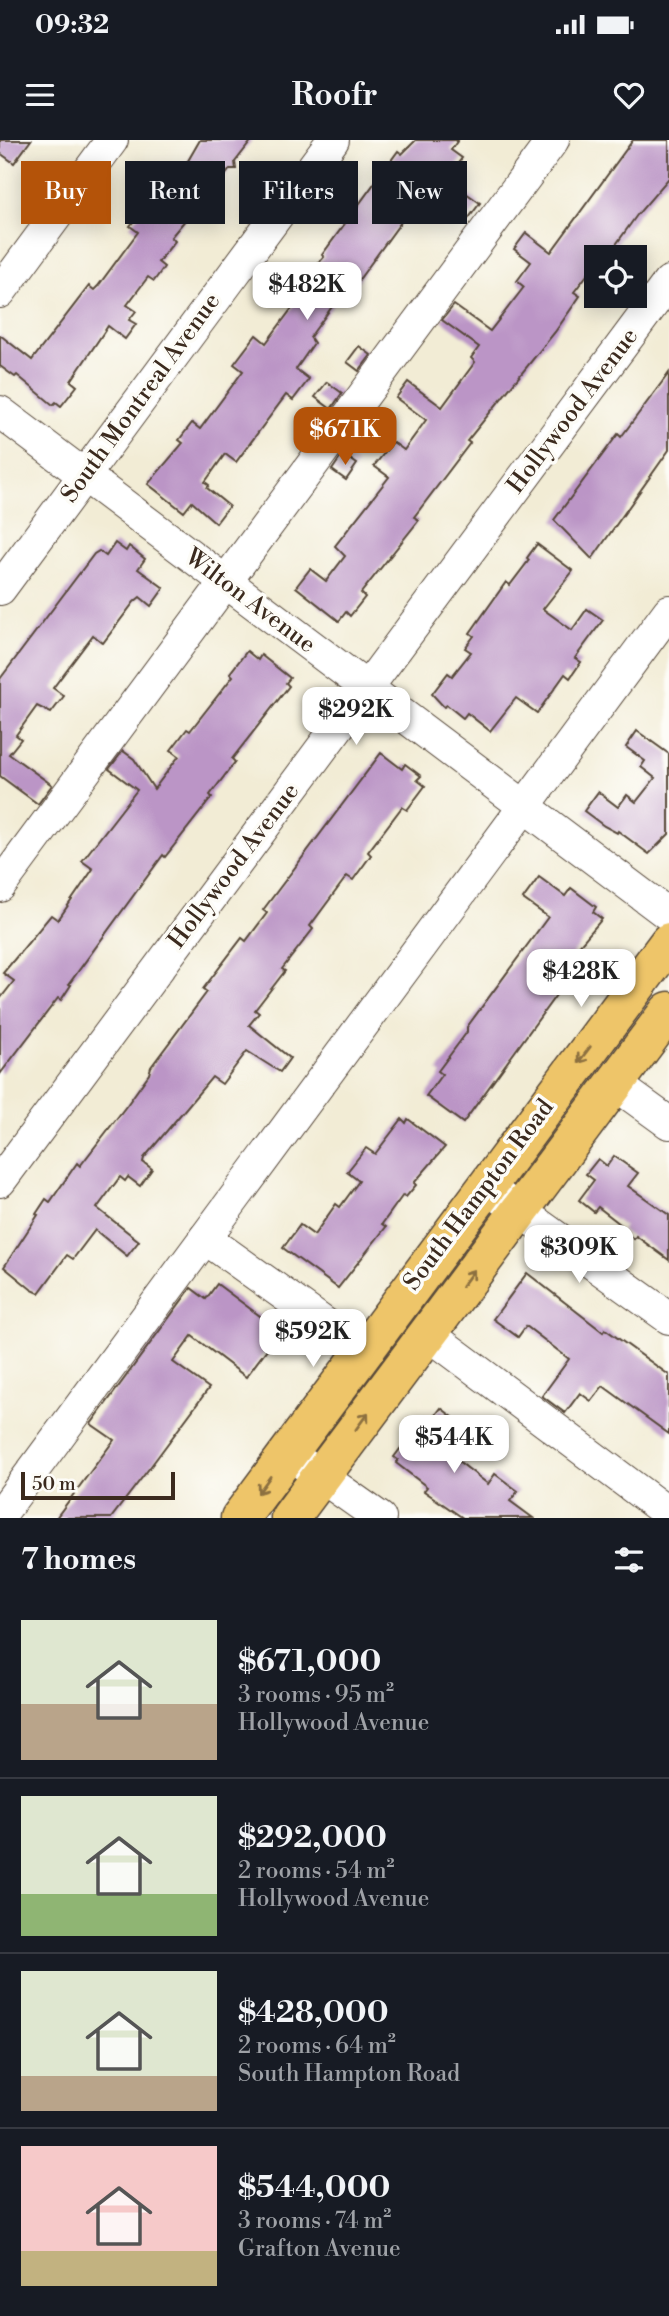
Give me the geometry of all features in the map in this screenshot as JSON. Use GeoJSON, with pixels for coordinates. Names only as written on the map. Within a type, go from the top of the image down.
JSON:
{"type":"FeatureCollection","features":[{"type":"Feature","properties":{"kind":"main road","name":"South Hampton Road"},"geometry":{"type":"LineString","coordinates":[[240,1518],[669,942]]}},
{"type":"Feature","properties":{"kind":"main road","name":"South Hampton Road"},"geometry":{"type":"LineString","coordinates":[[290,1518],[669,1011]]}},
{"type":"Feature","properties":{"kind":"street"},"geometry":{"type":"LineString","coordinates":[[0,292],[112,140]]}},
{"type":"Feature","properties":{"kind":"street","name":"South Montreal Avenue"},"geometry":{"type":"LineString","coordinates":[[0,589],[333,140]]}},
{"type":"Feature","properties":{"kind":"street"},"geometry":{"type":"LineString","coordinates":[[0,886],[553,140]]}},
{"type":"Feature","properties":{"kind":"street","name":"Hollywood Avenue"},"geometry":{"type":"LineString","coordinates":[[0,1181],[669,282]]}},
{"type":"Feature","properties":{"kind":"street","name":"Wilton Avenue"},"geometry":{"type":"LineString","coordinates":[[0,412],[669,915]]}},
{"type":"Feature","properties":{"kind":"street"},"geometry":{"type":"LineString","coordinates":[[0,1515],[669,611]]}},
{"type":"Feature","properties":{"kind":"street"},"geometry":{"type":"LineString","coordinates":[[615,1084],[669,1123]]}},
{"type":"Feature","properties":{"kind":"street"},"geometry":{"type":"LineString","coordinates":[[485,1186],[669,1318]]}},
{"type":"Feature","properties":{"kind":"street"},"geometry":{"type":"LineString","coordinates":[[205,1238],[363,1351]]}},
{"type":"Feature","properties":{"kind":"street"},"geometry":{"type":"LineString","coordinates":[[428,1333],[669,1514]]}},
{"type":"Feature","properties":{"kind":"street"},"geometry":{"type":"LineString","coordinates":[[288,1453],[380,1518]]}},
{"type":"Feature","properties":{"kind":"building"},"geometry":{"type":"Polygon","coordinates":[[[0,140],[31,140],[14,163],[0,153],[0,140]]]}},
{"type":"Feature","properties":{"kind":"building"},"geometry":{"type":"Polygon","coordinates":[[[200,140],[252,140],[235,162],[236,169],[230,169],[225,176],[225,161],[188,161],[200,140]]]}},
{"type":"Feature","properties":{"kind":"building"},"geometry":{"type":"Polygon","coordinates":[[[416,140],[458,140],[451,150],[462,158],[460,161],[391,161],[398,151],[402,154],[416,140]]]}},
{"type":"Feature","properties":{"kind":"building"},"geometry":{"type":"Polygon","coordinates":[[[633,140],[669,140],[669,178],[616,245],[584,245],[584,279],[574,292],[580,296],[555,332],[467,441],[470,443],[414,517],[419,520],[361,593],[365,597],[350,616],[346,612],[339,621],[296,587],[310,569],[326,581],[345,556],[335,546],[389,477],[374,466],[393,442],[404,450],[426,420],[396,398],[408,382],[442,407],[475,362],[471,358],[479,347],[442,320],[454,305],[490,331],[524,287],[517,281],[531,262],[514,249],[526,233],[551,252],[633,140]]]}},
{"type":"Feature","properties":{"kind":"building"},"geometry":{"type":"Polygon","coordinates":[[[372,187],[372,224],[400,224],[358,281],[353,278],[310,337],[314,343],[296,369],[309,379],[293,400],[286,395],[236,462],[225,454],[205,482],[209,485],[207,488],[229,506],[216,523],[192,502],[184,512],[148,484],[183,443],[179,440],[192,423],[200,429],[243,371],[234,364],[256,335],[266,343],[301,296],[294,291],[324,257],[322,255],[345,224],[358,224],[358,206],[372,187]]]}},
{"type":"Feature","properties":{"kind":"building"},"geometry":{"type":"Polygon","coordinates":[[[467,194],[480,203],[467,218],[467,194]]]}},
{"type":"Feature","properties":{"kind":"building"},"geometry":{"type":"Polygon","coordinates":[[[182,224],[171,237],[175,241],[158,262],[164,267],[154,281],[148,277],[127,305],[136,311],[129,320],[136,324],[125,339],[108,326],[71,381],[77,386],[61,406],[56,402],[53,405],[17,375],[15,377],[0,366],[0,335],[32,360],[89,286],[94,290],[98,286],[138,232],[130,226],[182,224]]]}},
{"type":"Feature","properties":{"kind":"building"},"geometry":{"type":"Polygon","coordinates":[[[359,346],[371,355],[359,371],[347,362],[359,346]]]}},
{"type":"Feature","properties":{"kind":"building"},"geometry":{"type":"Polygon","coordinates":[[[669,373],[669,450],[592,559],[554,520],[618,434],[621,437],[669,373]]]}},
{"type":"Feature","properties":{"kind":"building"},"geometry":{"type":"Polygon","coordinates":[[[327,382],[342,393],[331,409],[315,397],[327,382]]]}},
{"type":"Feature","properties":{"kind":"building"},"geometry":{"type":"Polygon","coordinates":[[[343,454],[357,464],[346,480],[332,470],[343,454]]]}},
{"type":"Feature","properties":{"kind":"building"},"geometry":{"type":"Polygon","coordinates":[[[115,543],[126,551],[129,546],[145,559],[138,569],[164,588],[151,606],[140,597],[134,602],[103,643],[93,635],[53,688],[64,696],[51,713],[37,706],[16,735],[21,739],[9,754],[52,785],[38,804],[0,776],[0,679],[94,554],[99,551],[106,556],[115,543]]]}},
{"type":"Feature","properties":{"kind":"building"},"geometry":{"type":"Polygon","coordinates":[[[537,544],[573,571],[543,609],[572,630],[587,609],[603,620],[575,658],[581,662],[570,678],[565,674],[537,713],[516,698],[490,731],[467,713],[463,718],[447,705],[444,707],[432,694],[448,673],[452,676],[471,652],[465,648],[474,636],[470,633],[506,582],[510,585],[529,560],[527,558],[537,544]]]}},
{"type":"Feature","properties":{"kind":"building"},"geometry":{"type":"Polygon","coordinates":[[[247,651],[258,660],[261,655],[290,678],[286,683],[289,686],[232,759],[235,762],[210,795],[212,797],[165,857],[163,855],[69,984],[71,985],[61,1000],[58,998],[0,1074],[0,999],[14,981],[3,973],[51,915],[58,920],[93,869],[82,861],[137,790],[109,769],[123,751],[134,759],[154,789],[179,756],[171,750],[187,729],[190,731],[233,676],[230,673],[247,651]]]}},
{"type":"Feature","properties":{"kind":"building"},"geometry":{"type":"Polygon","coordinates":[[[637,731],[669,754],[669,834],[649,854],[584,811],[598,792],[618,807],[627,795],[636,802],[655,778],[641,767],[645,761],[626,747],[637,731]]]}},
{"type":"Feature","properties":{"kind":"building"},"geometry":{"type":"Polygon","coordinates":[[[381,753],[402,769],[405,764],[421,776],[417,780],[425,786],[407,810],[402,807],[368,852],[371,855],[353,880],[347,876],[310,926],[313,929],[282,969],[285,971],[255,1010],[259,1013],[249,1025],[290,1058],[280,1072],[247,1051],[222,1084],[212,1077],[144,1158],[143,1162],[152,1169],[140,1186],[128,1177],[125,1181],[120,1177],[97,1208],[139,1241],[127,1256],[95,1230],[73,1259],[67,1255],[39,1293],[32,1290],[4,1267],[38,1215],[36,1214],[46,1199],[50,1202],[77,1163],[80,1166],[127,1105],[151,1067],[207,992],[203,989],[242,938],[246,941],[267,913],[263,910],[381,753]]]}},
{"type":"Feature","properties":{"kind":"building"},"geometry":{"type":"Polygon","coordinates":[[[539,877],[565,896],[571,888],[596,907],[593,912],[602,919],[571,955],[580,962],[463,1123],[426,1096],[442,1074],[438,1071],[467,1032],[467,1027],[548,917],[523,899],[539,877]]]}},
{"type":"Feature","properties":{"kind":"building"},"geometry":{"type":"Polygon","coordinates":[[[402,1119],[406,1123],[408,1119],[445,1147],[414,1183],[416,1185],[406,1197],[403,1195],[382,1224],[386,1227],[338,1288],[283,1248],[300,1225],[314,1235],[336,1204],[340,1207],[359,1181],[347,1172],[366,1148],[375,1154],[402,1119]]]}},
{"type":"Feature","properties":{"kind":"building"},"geometry":{"type":"Polygon","coordinates":[[[614,1156],[638,1173],[628,1186],[669,1215],[669,1260],[636,1236],[634,1239],[621,1230],[624,1227],[598,1207],[594,1212],[579,1200],[594,1180],[586,1174],[598,1159],[607,1166],[614,1156]]]}},
{"type":"Feature","properties":{"kind":"building"},"geometry":{"type":"Polygon","coordinates":[[[527,1273],[603,1332],[605,1329],[669,1375],[669,1434],[603,1386],[591,1401],[580,1393],[565,1413],[542,1396],[569,1359],[526,1326],[518,1337],[493,1319],[527,1273]]]}},
{"type":"Feature","properties":{"kind":"building"},"geometry":{"type":"Polygon","coordinates":[[[217,1284],[272,1325],[262,1340],[270,1345],[246,1377],[192,1336],[173,1362],[209,1388],[151,1466],[111,1518],[56,1518],[114,1440],[91,1424],[191,1288],[206,1299],[217,1284]]]}},
{"type":"Feature","properties":{"kind":"building"},"geometry":{"type":"Polygon","coordinates":[[[441,1408],[458,1421],[439,1446],[488,1484],[495,1474],[518,1491],[510,1501],[533,1518],[463,1518],[424,1491],[427,1487],[396,1463],[398,1460],[394,1457],[425,1416],[431,1421],[441,1408]]]}}]}
